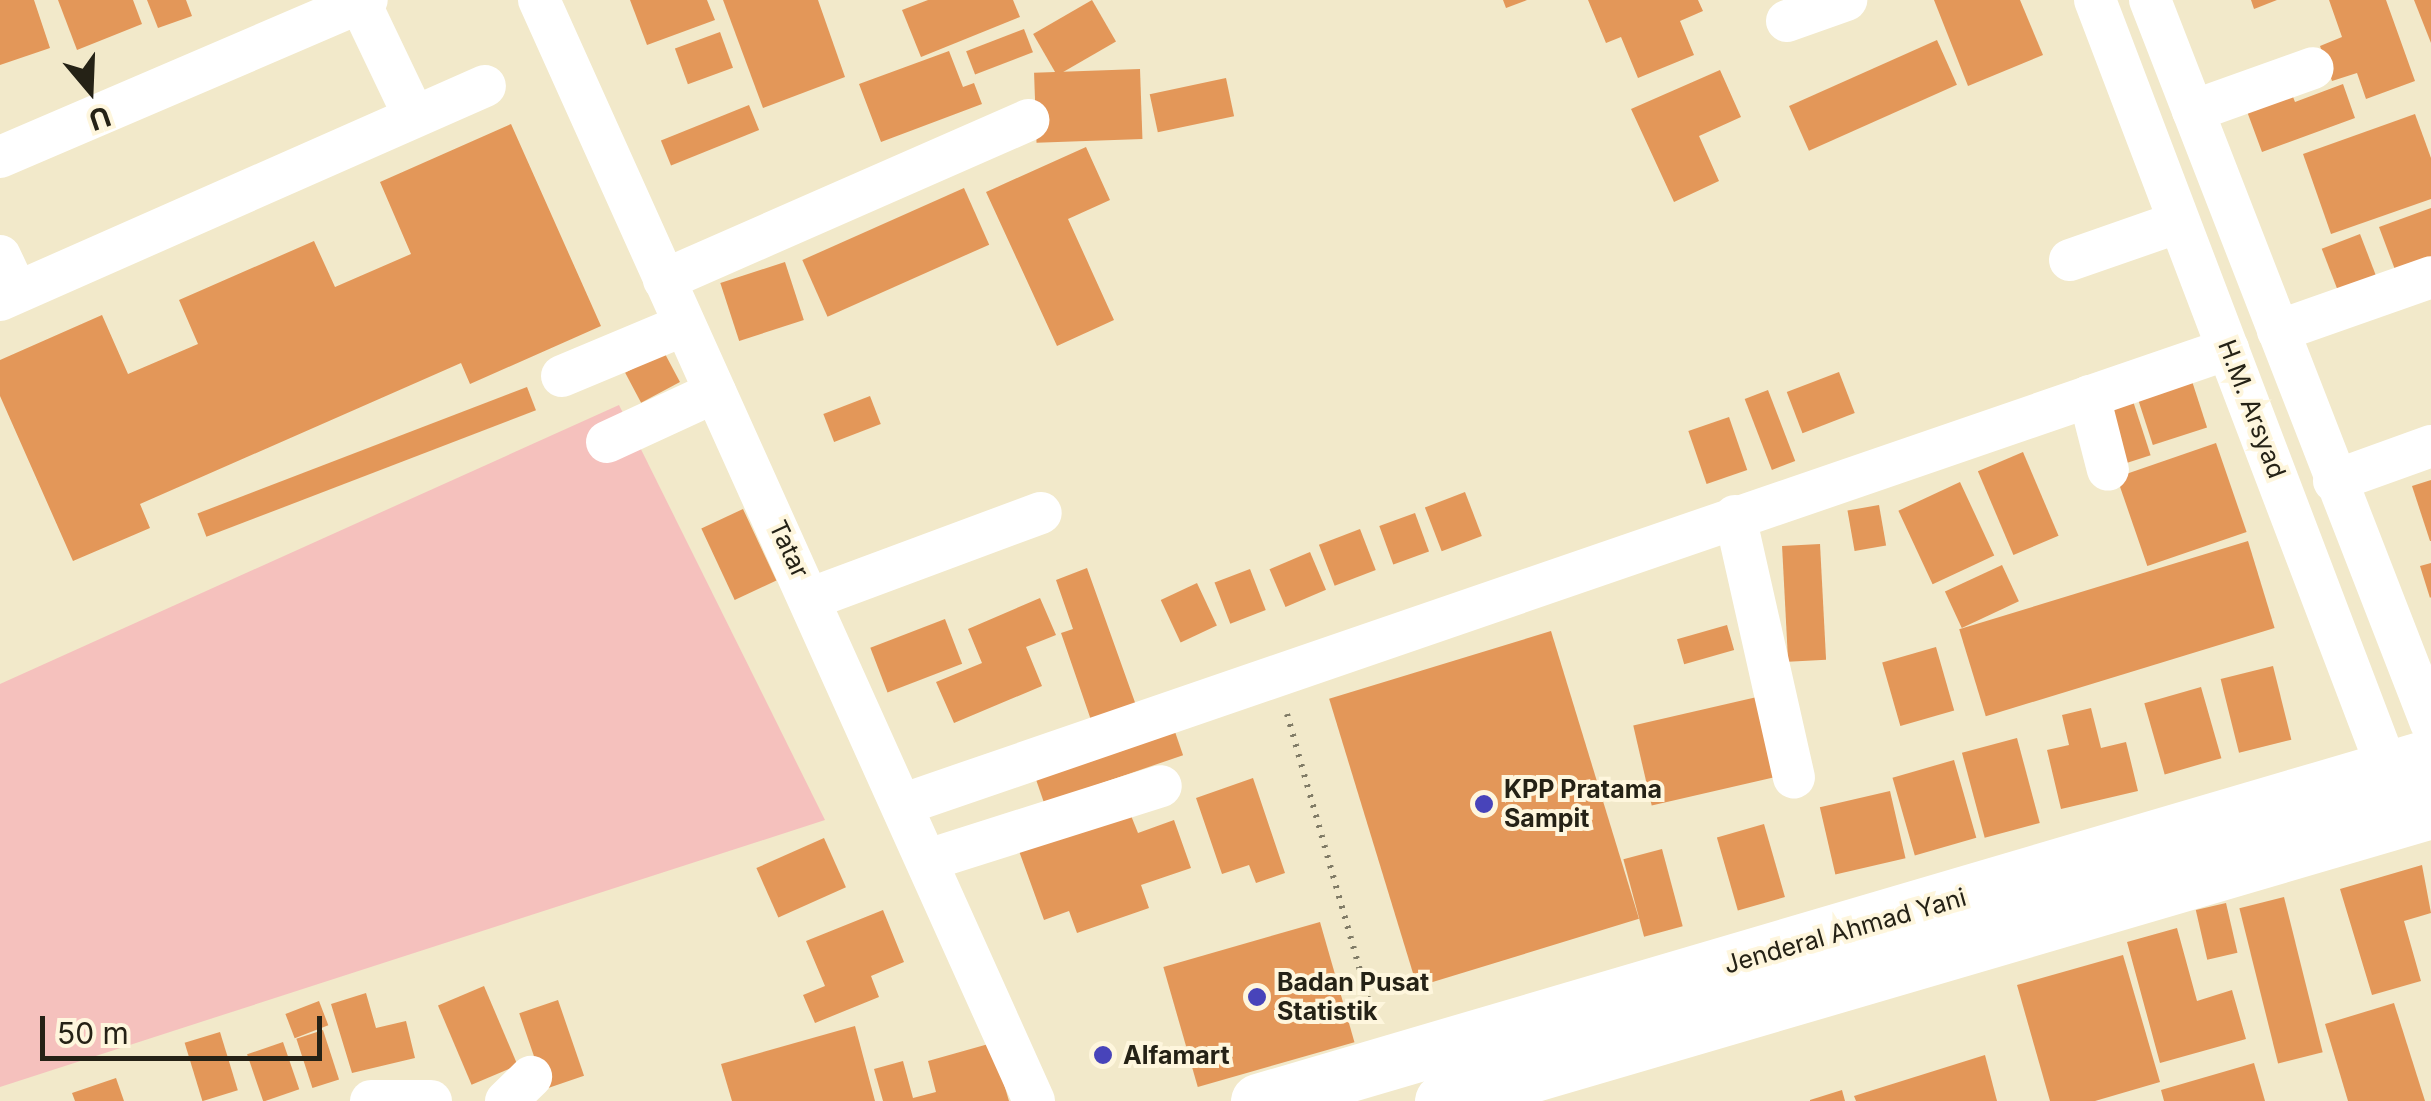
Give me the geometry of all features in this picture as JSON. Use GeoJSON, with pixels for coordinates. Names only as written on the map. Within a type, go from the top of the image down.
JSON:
{"type":"FeatureCollection","features":[{"type":"Feature","properties":{"kind":"highway","name":"Jenderal Ahmad Yani"},"geometry":{"type":"LineString","coordinates":[[1258,1101],[2414,788]]}},
{"type":"Feature","properties":{"kind":"highway","name":"Jenderal Ahmad Yani"},"geometry":{"type":"LineString","coordinates":[[1442,1101],[2414,788]]}},
{"type":"Feature","properties":{"kind":"street","name":"Tatar"},"geometry":{"type":"LineString","coordinates":[[538,0],[684,325],[907,802],[1034,1101]]}},
{"type":"Feature","properties":{"kind":"street"},"geometry":{"type":"LineString","coordinates":[[1787,21],[1846,0]]}},
{"type":"Feature","properties":{"kind":"street"},"geometry":{"type":"LineString","coordinates":[[0,157],[364,2],[414,116]]}},
{"type":"Feature","properties":{"kind":"street"},"geometry":{"type":"LineString","coordinates":[[2099,10],[2150,2]]}},
{"type":"Feature","properties":{"kind":"street","name":"H.M. Arsyad"},"geometry":{"type":"LineString","coordinates":[[2150,2],[2431,723]]}},
{"type":"Feature","properties":{"kind":"street","name":"H.M. Arsyad"},"geometry":{"type":"LineString","coordinates":[[2099,10],[2228,349],[2414,788]]}},
{"type":"Feature","properties":{"kind":"street"},"geometry":{"type":"LineString","coordinates":[[2193,111],[2313,68]]}},
{"type":"Feature","properties":{"kind":"street"},"geometry":{"type":"LineString","coordinates":[[5,282],[485,86]]}},
{"type":"Feature","properties":{"kind":"street"},"geometry":{"type":"LineString","coordinates":[[664,280],[1028,120]]}},
{"type":"Feature","properties":{"kind":"street"},"geometry":{"type":"LineString","coordinates":[[2070,260],[2179,222]]}},
{"type":"Feature","properties":{"kind":"street"},"geometry":{"type":"LineString","coordinates":[[2278,330],[2431,277]]}},
{"type":"Feature","properties":{"kind":"street"},"geometry":{"type":"LineString","coordinates":[[562,376],[684,325]]}},
{"type":"Feature","properties":{"kind":"street"},"geometry":{"type":"LineString","coordinates":[[907,802],[1275,669],[2228,349]]}},
{"type":"Feature","properties":{"kind":"street"},"geometry":{"type":"LineString","coordinates":[[607,442],[715,392]]}},
{"type":"Feature","properties":{"kind":"street"},"geometry":{"type":"LineString","coordinates":[[2089,396],[2108,470]]}},
{"type":"Feature","properties":{"kind":"street"},"geometry":{"type":"LineString","coordinates":[[2334,480],[2431,446]]}},
{"type":"Feature","properties":{"kind":"street"},"geometry":{"type":"LineString","coordinates":[[812,598],[1041,513]]}},
{"type":"Feature","properties":{"kind":"street"},"geometry":{"type":"LineString","coordinates":[[1735,516],[1794,777]]}},
{"type":"Feature","properties":{"kind":"street"},"geometry":{"type":"LineString","coordinates":[[931,859],[1161,786]]}},
{"type":"Feature","properties":{"kind":"street"},"geometry":{"type":"LineString","coordinates":[[372,1101],[432,1101]]}},
{"type":"Feature","properties":{"kind":"path"},"geometry":{"type":"LineString","coordinates":[[1275,669],[1386,1065]]}},
{"type":"Feature","properties":{"kind":"shaded area"},"geometry":{"type":"Polygon","coordinates":[[[619,405],[825,820],[0,1087],[0,684],[619,405]]]}},
{"type":"Feature","properties":{"kind":"building"},"geometry":{"type":"Polygon","coordinates":[[[0,0],[34,0],[50,48],[0,65],[0,0]]]}},
{"type":"Feature","properties":{"kind":"building"},"geometry":{"type":"Polygon","coordinates":[[[58,0],[133,0],[142,24],[77,50],[58,0]]]}},
{"type":"Feature","properties":{"kind":"building"},"geometry":{"type":"Polygon","coordinates":[[[147,0],[186,0],[192,16],[158,28],[147,0]]]}},
{"type":"Feature","properties":{"kind":"building"},"geometry":{"type":"Polygon","coordinates":[[[630,0],[707,0],[715,20],[647,45],[630,0]]]}},
{"type":"Feature","properties":{"kind":"building"},"geometry":{"type":"Polygon","coordinates":[[[723,0],[818,0],[845,77],[763,108],[723,0]]]}},
{"type":"Feature","properties":{"kind":"building"},"geometry":{"type":"Polygon","coordinates":[[[928,0],[1013,0],[1020,17],[921,57],[902,10],[928,0]]]}},
{"type":"Feature","properties":{"kind":"building"},"geometry":{"type":"Polygon","coordinates":[[[1092,0],[1116,42],[1057,76],[1033,34],[1092,0]]]}},
{"type":"Feature","properties":{"kind":"building"},"geometry":{"type":"Polygon","coordinates":[[[1503,0],[1527,0],[1506,8],[1503,0]]]}},
{"type":"Feature","properties":{"kind":"building"},"geometry":{"type":"Polygon","coordinates":[[[1588,0],[1698,0],[1703,11],[1680,21],[1694,55],[1638,78],[1621,37],[1606,43],[1588,0]]]}},
{"type":"Feature","properties":{"kind":"building"},"geometry":{"type":"Polygon","coordinates":[[[1934,0],[2020,0],[2043,55],[1968,86],[1934,0]]]}},
{"type":"Feature","properties":{"kind":"building"},"geometry":{"type":"Polygon","coordinates":[[[2251,0],[2277,0],[2254,9],[2251,0]]]}},
{"type":"Feature","properties":{"kind":"building"},"geometry":{"type":"Polygon","coordinates":[[[2329,0],[2386,0],[2415,81],[2366,99],[2357,73],[2332,81],[2320,46],[2342,37],[2329,0]]]}},
{"type":"Feature","properties":{"kind":"building"},"geometry":{"type":"Polygon","coordinates":[[[2414,0],[2431,0],[2431,43],[2414,0]]]}},
{"type":"Feature","properties":{"kind":"building"},"geometry":{"type":"Polygon","coordinates":[[[1024,29],[1033,52],[975,75],[966,51],[1024,29]]]}},
{"type":"Feature","properties":{"kind":"building"},"geometry":{"type":"Polygon","coordinates":[[[720,32],[733,68],[688,84],[675,48],[720,32]]]}},
{"type":"Feature","properties":{"kind":"building"},"geometry":{"type":"Polygon","coordinates":[[[1937,40],[1957,85],[1809,151],[1789,106],[1937,40]]]}},
{"type":"Feature","properties":{"kind":"building"},"geometry":{"type":"Polygon","coordinates":[[[949,51],[963,87],[974,83],[982,104],[881,142],[859,84],[949,51]]]}},
{"type":"Feature","properties":{"kind":"building"},"geometry":{"type":"Polygon","coordinates":[[[1140,69],[1142,139],[1037,143],[1034,73],[1140,69]]]}},
{"type":"Feature","properties":{"kind":"building"},"geometry":{"type":"Polygon","coordinates":[[[1720,70],[1741,117],[1699,136],[1719,181],[1674,202],[1631,109],[1720,70]]]}},
{"type":"Feature","properties":{"kind":"building"},"geometry":{"type":"Polygon","coordinates":[[[1226,78],[1234,116],[1158,132],[1150,94],[1226,78]]]}},
{"type":"Feature","properties":{"kind":"building"},"geometry":{"type":"Polygon","coordinates":[[[2343,84],[2355,118],[2262,152],[2245,106],[2290,89],[2295,102],[2343,84]]]}},
{"type":"Feature","properties":{"kind":"building"},"geometry":{"type":"Polygon","coordinates":[[[749,105],[759,130],[671,166],[661,141],[749,105]]]}},
{"type":"Feature","properties":{"kind":"building"},"geometry":{"type":"Polygon","coordinates":[[[2415,114],[2431,158],[2431,199],[2331,234],[2303,154],[2415,114]]]}},
{"type":"Feature","properties":{"kind":"building"},"geometry":{"type":"Polygon","coordinates":[[[511,124],[601,326],[470,384],[461,363],[140,504],[150,528],[73,561],[0,396],[0,360],[102,315],[128,374],[198,344],[179,300],[314,241],[335,287],[411,254],[380,182],[511,124]]]}},
{"type":"Feature","properties":{"kind":"building"},"geometry":{"type":"Polygon","coordinates":[[[1086,147],[1110,200],[1068,219],[1114,320],[1057,346],[986,192],[1086,147]]]}},
{"type":"Feature","properties":{"kind":"building"},"geometry":{"type":"Polygon","coordinates":[[[964,188],[989,245],[828,317],[802,260],[964,188]]]}},
{"type":"Feature","properties":{"kind":"building"},"geometry":{"type":"Polygon","coordinates":[[[2431,208],[2431,271],[2400,283],[2379,227],[2431,208]]]}},
{"type":"Feature","properties":{"kind":"building"},"geometry":{"type":"Polygon","coordinates":[[[2360,234],[2381,288],[2343,303],[2322,249],[2360,234]]]}},
{"type":"Feature","properties":{"kind":"building"},"geometry":{"type":"Polygon","coordinates":[[[785,262],[804,320],[739,341],[720,283],[785,262]]]}},
{"type":"Feature","properties":{"kind":"building"},"geometry":{"type":"Polygon","coordinates":[[[664,352],[680,382],[641,403],[625,373],[664,352]]]}},
{"type":"Feature","properties":{"kind":"building"},"geometry":{"type":"Polygon","coordinates":[[[1839,372],[1855,413],[1802,433],[1787,392],[1839,372]]]}},
{"type":"Feature","properties":{"kind":"building"},"geometry":{"type":"Polygon","coordinates":[[[2191,378],[2207,427],[2153,445],[2137,396],[2191,378]]]}},
{"type":"Feature","properties":{"kind":"building"},"geometry":{"type":"Polygon","coordinates":[[[527,387],[536,410],[206,537],[197,514],[527,387]]]}},
{"type":"Feature","properties":{"kind":"building"},"geometry":{"type":"Polygon","coordinates":[[[1768,390],[1795,461],[1772,470],[1745,399],[1768,390]]]}},
{"type":"Feature","properties":{"kind":"building"},"geometry":{"type":"Polygon","coordinates":[[[870,396],[881,424],[834,442],[823,414],[870,396]]]}},
{"type":"Feature","properties":{"kind":"building"},"geometry":{"type":"Polygon","coordinates":[[[2133,401],[2151,455],[2117,466],[2100,412],[2133,401]]]}},
{"type":"Feature","properties":{"kind":"building"},"geometry":{"type":"Polygon","coordinates":[[[1729,417],[1747,470],[1707,484],[1688,431],[1729,417]]]}},
{"type":"Feature","properties":{"kind":"building"},"geometry":{"type":"Polygon","coordinates":[[[2216,443],[2247,532],[2147,566],[2117,477],[2216,443]]]}},
{"type":"Feature","properties":{"kind":"building"},"geometry":{"type":"Polygon","coordinates":[[[2023,452],[2059,536],[2013,555],[1978,471],[2023,452]]]}},
{"type":"Feature","properties":{"kind":"building"},"geometry":{"type":"Polygon","coordinates":[[[2431,480],[2431,541],[2430,541],[2412,486],[2431,480]]]}},
{"type":"Feature","properties":{"kind":"building"},"geometry":{"type":"Polygon","coordinates":[[[1960,482],[1994,555],[1933,584],[1898,511],[1960,482]]]}},
{"type":"Feature","properties":{"kind":"building"},"geometry":{"type":"Polygon","coordinates":[[[1465,492],[1482,536],[1442,551],[1425,507],[1465,492]]]}},
{"type":"Feature","properties":{"kind":"building"},"geometry":{"type":"Polygon","coordinates":[[[1879,505],[1886,545],[1855,551],[1847,511],[1879,505]]]}},
{"type":"Feature","properties":{"kind":"building"},"geometry":{"type":"Polygon","coordinates":[[[743,509],[776,581],[735,600],[701,528],[743,509]]]}},
{"type":"Feature","properties":{"kind":"building"},"geometry":{"type":"Polygon","coordinates":[[[1415,513],[1429,552],[1393,565],[1379,526],[1415,513]]]}},
{"type":"Feature","properties":{"kind":"building"},"geometry":{"type":"Polygon","coordinates":[[[1360,529],[1376,570],[1335,586],[1319,545],[1360,529]]]}},
{"type":"Feature","properties":{"kind":"building"},"geometry":{"type":"Polygon","coordinates":[[[2248,541],[2275,628],[1986,716],[1959,629],[2248,541]]]}},
{"type":"Feature","properties":{"kind":"building"},"geometry":{"type":"Polygon","coordinates":[[[1820,544],[1826,660],[1788,662],[1782,546],[1820,544]]]}},
{"type":"Feature","properties":{"kind":"building"},"geometry":{"type":"Polygon","coordinates":[[[1310,552],[1326,590],[1286,607],[1269,569],[1310,552]]]}},
{"type":"Feature","properties":{"kind":"building"},"geometry":{"type":"Polygon","coordinates":[[[2431,563],[2431,597],[2430,598],[2420,566],[2431,563]]]}},
{"type":"Feature","properties":{"kind":"building"},"geometry":{"type":"Polygon","coordinates":[[[2002,565],[2019,601],[1962,628],[1945,592],[2002,565]]]}},
{"type":"Feature","properties":{"kind":"building"},"geometry":{"type":"Polygon","coordinates":[[[1087,568],[1137,708],[1092,723],[1061,633],[1073,629],[1056,580],[1087,568]]]}},
{"type":"Feature","properties":{"kind":"building"},"geometry":{"type":"Polygon","coordinates":[[[1250,569],[1266,610],[1230,624],[1215,583],[1250,569]]]}},
{"type":"Feature","properties":{"kind":"building"},"geometry":{"type":"Polygon","coordinates":[[[1197,583],[1217,626],[1181,643],[1161,600],[1197,583]]]}},
{"type":"Feature","properties":{"kind":"building"},"geometry":{"type":"Polygon","coordinates":[[[1040,598],[1056,635],[1026,647],[1042,686],[954,723],[936,682],[982,663],[968,629],[1040,598]]]}},
{"type":"Feature","properties":{"kind":"building"},"geometry":{"type":"Polygon","coordinates":[[[945,619],[962,664],[888,692],[870,648],[945,619]]]}},
{"type":"Feature","properties":{"kind":"building"},"geometry":{"type":"Polygon","coordinates":[[[1727,625],[1734,650],[1684,664],[1677,639],[1727,625]]]}},
{"type":"Feature","properties":{"kind":"building","name":"KPP Pratama Sampit"},"geometry":{"type":"Polygon","coordinates":[[[1551,631],[1639,919],[1417,987],[1329,699],[1551,631]]]}},
{"type":"Feature","properties":{"kind":"building"},"geometry":{"type":"Polygon","coordinates":[[[1936,647],[1954,710],[1900,726],[1882,662],[1936,647]]]}},
{"type":"Feature","properties":{"kind":"building"},"geometry":{"type":"Polygon","coordinates":[[[2273,666],[2291,740],[2239,753],[2221,679],[2273,666]]]}},
{"type":"Feature","properties":{"kind":"building"},"geometry":{"type":"Polygon","coordinates":[[[2201,687],[2221,758],[2165,774],[2144,703],[2201,687]]]}},
{"type":"Feature","properties":{"kind":"building"},"geometry":{"type":"Polygon","coordinates":[[[1757,697],[1775,777],[1652,805],[1633,726],[1757,697]]]}},
{"type":"Feature","properties":{"kind":"building"},"geometry":{"type":"Polygon","coordinates":[[[2091,708],[2101,748],[2126,742],[2138,791],[2061,809],[2047,750],[2069,745],[2062,715],[2091,708]]]}},
{"type":"Feature","properties":{"kind":"building"},"geometry":{"type":"Polygon","coordinates":[[[1172,723],[1183,755],[1044,803],[1033,771],[1172,723]]]}},
{"type":"Feature","properties":{"kind":"building"},"geometry":{"type":"Polygon","coordinates":[[[2017,738],[2040,823],[1985,838],[1962,753],[2017,738]]]}},
{"type":"Feature","properties":{"kind":"building"},"geometry":{"type":"Polygon","coordinates":[[[1954,760],[1976,838],[1915,856],[1892,778],[1954,760]]]}},
{"type":"Feature","properties":{"kind":"building"},"geometry":{"type":"Polygon","coordinates":[[[1253,778],[1285,873],[1256,883],[1249,865],[1222,874],[1196,798],[1253,778]]]}},
{"type":"Feature","properties":{"kind":"building"},"geometry":{"type":"Polygon","coordinates":[[[1890,791],[1906,858],[1835,874],[1820,807],[1890,791]]]}},
{"type":"Feature","properties":{"kind":"building"},"geometry":{"type":"Polygon","coordinates":[[[1130,813],[1138,833],[1174,820],[1191,868],[1141,885],[1149,908],[1077,933],[1069,911],[1044,920],[1015,840],[1130,813]]]}},
{"type":"Feature","properties":{"kind":"building"},"geometry":{"type":"Polygon","coordinates":[[[1764,824],[1785,897],[1738,911],[1717,838],[1764,824]]]}},
{"type":"Feature","properties":{"kind":"building"},"geometry":{"type":"Polygon","coordinates":[[[824,838],[846,887],[778,917],[756,868],[824,838]]]}},
{"type":"Feature","properties":{"kind":"building"},"geometry":{"type":"Polygon","coordinates":[[[1662,849],[1683,926],[1644,937],[1623,859],[1662,849]]]}},
{"type":"Feature","properties":{"kind":"building"},"geometry":{"type":"Polygon","coordinates":[[[2422,865],[2431,913],[2404,921],[2421,981],[2372,995],[2340,889],[2422,865]]]}},
{"type":"Feature","properties":{"kind":"building"},"geometry":{"type":"Polygon","coordinates":[[[2284,897],[2323,1052],[2278,1063],[2239,908],[2284,897]]]}},
{"type":"Feature","properties":{"kind":"building"},"geometry":{"type":"Polygon","coordinates":[[[2226,903],[2237,953],[2207,960],[2196,910],[2226,903]]]}},
{"type":"Feature","properties":{"kind":"building"},"geometry":{"type":"Polygon","coordinates":[[[883,910],[904,962],[871,976],[879,997],[815,1023],[803,995],[825,986],[806,941],[883,910]]]}},
{"type":"Feature","properties":{"kind":"building","name":"Badan Pusat Statistik"},"geometry":{"type":"Polygon","coordinates":[[[1320,922],[1354,1042],[1198,1087],[1163,967],[1320,922]]]}},
{"type":"Feature","properties":{"kind":"building"},"geometry":{"type":"Polygon","coordinates":[[[2177,928],[2197,1001],[2232,990],[2246,1039],[2160,1063],[2127,942],[2177,928]]]}},
{"type":"Feature","properties":{"kind":"building"},"geometry":{"type":"Polygon","coordinates":[[[2123,955],[2160,1082],[2095,1101],[2050,1101],[2017,985],[2123,955]]]}},
{"type":"Feature","properties":{"kind":"building"},"geometry":{"type":"Polygon","coordinates":[[[484,986],[518,1065],[472,1085],[438,1006],[484,986]]]}},
{"type":"Feature","properties":{"kind":"building"},"geometry":{"type":"Polygon","coordinates":[[[366,993],[376,1028],[406,1021],[415,1058],[352,1073],[331,1004],[366,993]]]}},
{"type":"Feature","properties":{"kind":"building"},"geometry":{"type":"Polygon","coordinates":[[[558,1000],[584,1076],[545,1089],[519,1013],[558,1000]]]}},
{"type":"Feature","properties":{"kind":"building"},"geometry":{"type":"Polygon","coordinates":[[[319,1001],[328,1025],[295,1038],[285,1014],[319,1001]]]}},
{"type":"Feature","properties":{"kind":"building"},"geometry":{"type":"Polygon","coordinates":[[[2394,1003],[2425,1101],[2348,1101],[2325,1024],[2394,1003]]]}},
{"type":"Feature","properties":{"kind":"building"},"geometry":{"type":"Polygon","coordinates":[[[855,1026],[875,1101],[732,1101],[721,1064],[855,1026]]]}},
{"type":"Feature","properties":{"kind":"building"},"geometry":{"type":"Polygon","coordinates":[[[323,1030],[339,1079],[312,1088],[296,1039],[323,1030]]]}},
{"type":"Feature","properties":{"kind":"building"},"geometry":{"type":"Polygon","coordinates":[[[220,1032],[238,1090],[202,1101],[185,1043],[220,1032]]]}},
{"type":"Feature","properties":{"kind":"building"},"geometry":{"type":"Polygon","coordinates":[[[283,1042],[299,1089],[263,1101],[247,1054],[283,1042]]]}},
{"type":"Feature","properties":{"kind":"building"},"geometry":{"type":"Polygon","coordinates":[[[992,1043],[1009,1101],[883,1101],[874,1069],[903,1061],[913,1098],[936,1092],[928,1061],[992,1043]]]}},
{"type":"Feature","properties":{"kind":"building"},"geometry":{"type":"Polygon","coordinates":[[[1985,1055],[1997,1101],[1856,1101],[1854,1096],[1985,1055]]]}},
{"type":"Feature","properties":{"kind":"building"},"geometry":{"type":"Polygon","coordinates":[[[2254,1063],[2265,1101],[2164,1101],[2161,1090],[2254,1063]]]}},
{"type":"Feature","properties":{"kind":"building"},"geometry":{"type":"Polygon","coordinates":[[[116,1078],[124,1101],[75,1101],[72,1093],[116,1078]]]}},
{"type":"Feature","properties":{"kind":"building"},"geometry":{"type":"Polygon","coordinates":[[[1842,1090],[1845,1101],[1810,1101],[1810,1100],[1842,1090]]]}},
{"type":"Feature","properties":{"kind":"place","name":"KPP Pratama Sampit"},"geometry":{"type":"Point","coordinates":[1484,804]}},
{"type":"Feature","properties":{"kind":"place","name":"Badan Pusat Statistik"},"geometry":{"type":"Point","coordinates":[1257,997]}},
{"type":"Feature","properties":{"kind":"place","name":"Alfamart"},"geometry":{"type":"Point","coordinates":[1103,1055]}}]}
